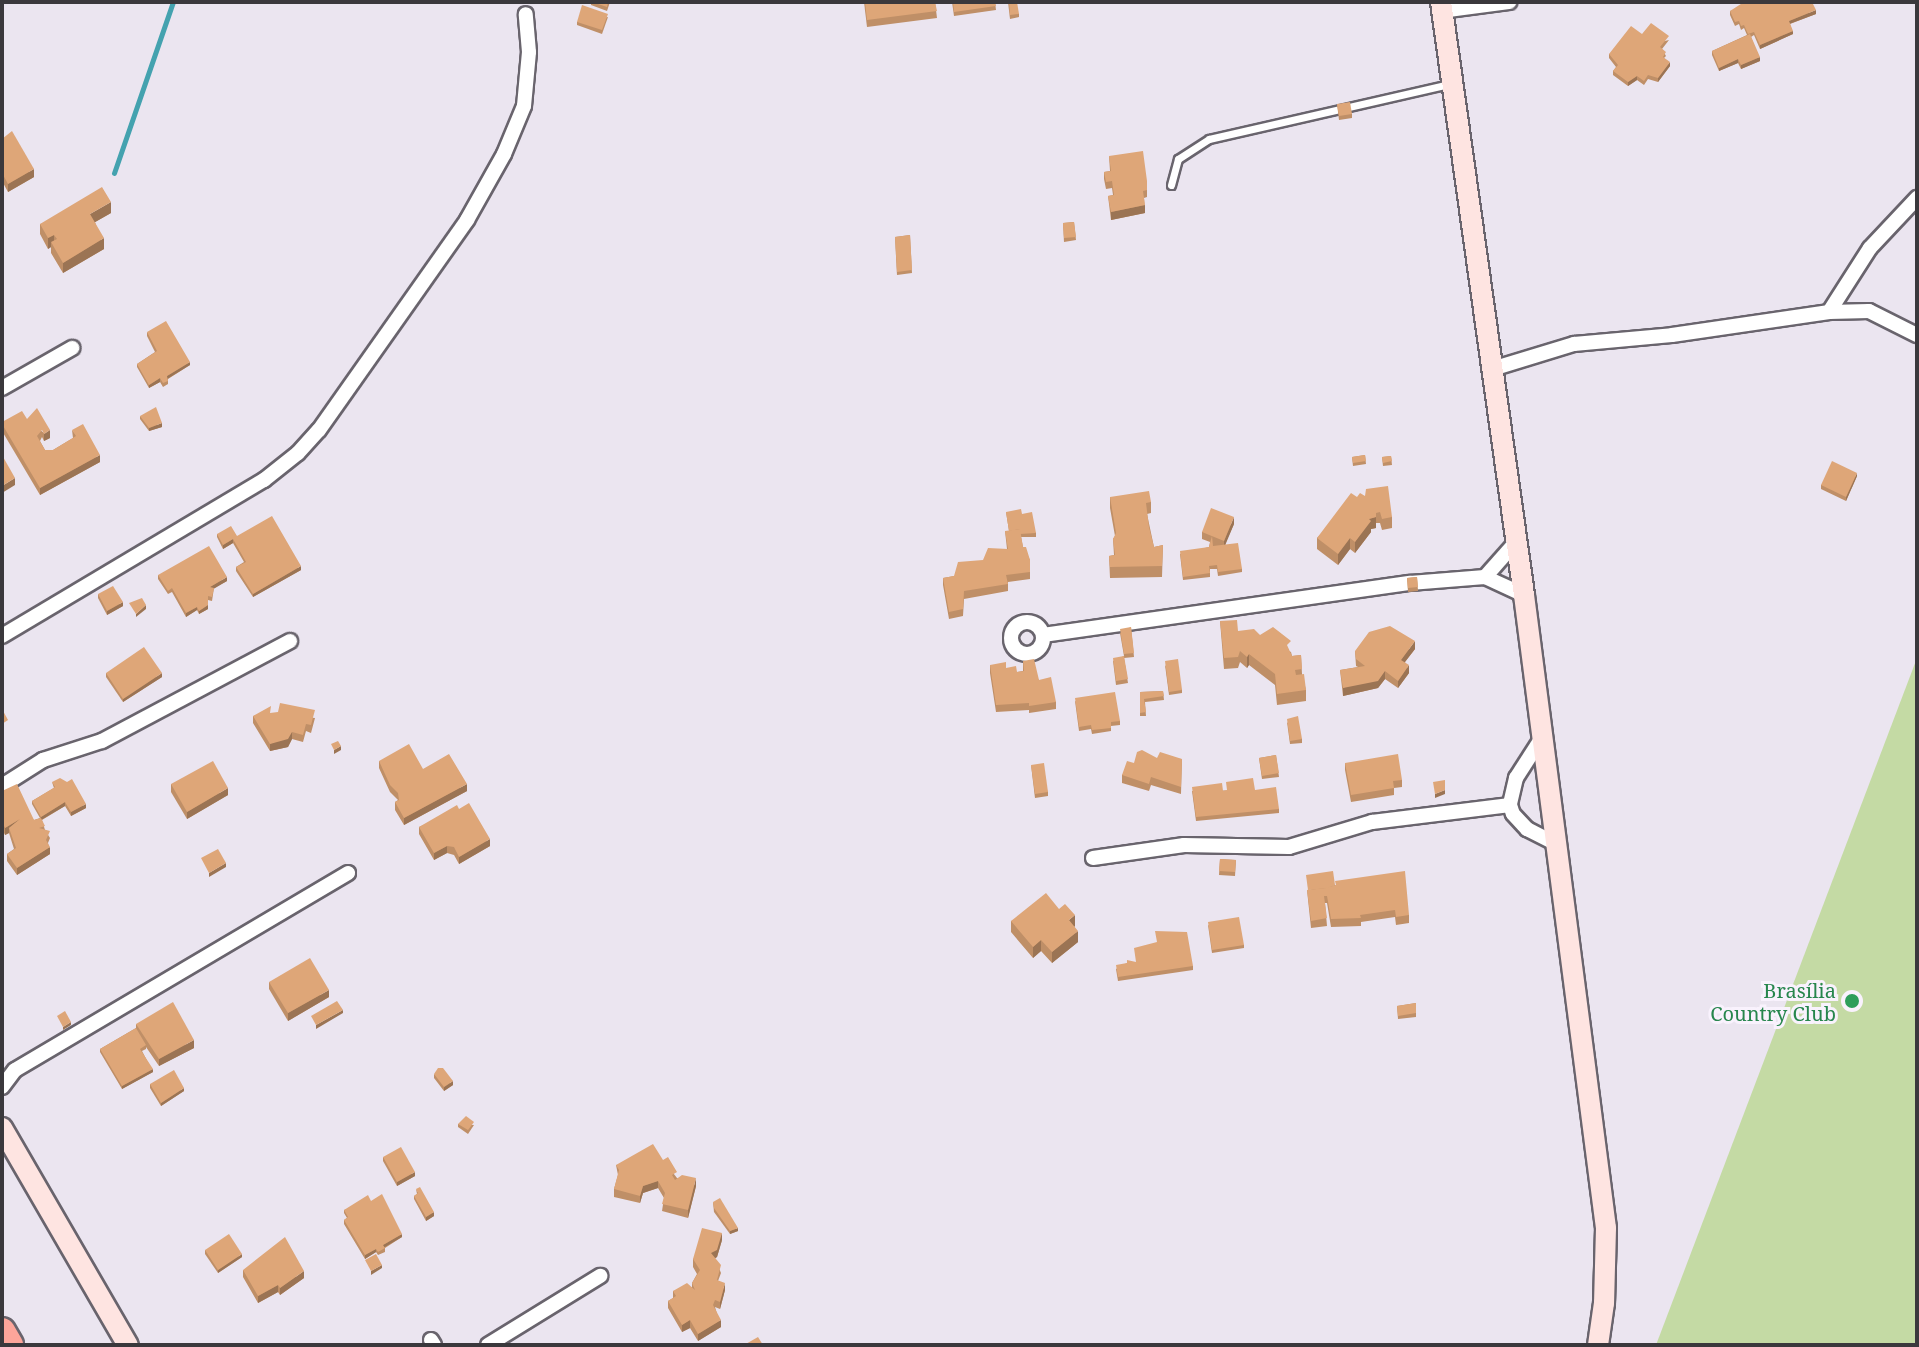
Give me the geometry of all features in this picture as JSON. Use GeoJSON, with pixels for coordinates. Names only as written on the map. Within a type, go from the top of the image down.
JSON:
{"type":"FeatureCollection","features":[{"type":"Feature","properties":{"kind":"highway"},"geometry":{"type":"LineString","coordinates":[[2,1331],[10,1345]]}},
{"type":"Feature","properties":{"kind":"street"},"geometry":{"type":"LineString","coordinates":[[1509,2],[1441,7],[1524,595],[1606,1228],[1604,1303],[1598,1345]]}},
{"type":"Feature","properties":{"kind":"street"},"geometry":{"type":"LineString","coordinates":[[2,636],[264,480],[298,453],[319,430],[467,220],[504,154],[524,106],[529,52],[526,14]]}},
{"type":"Feature","properties":{"kind":"street"},"geometry":{"type":"LineString","coordinates":[[1829,312],[1870,248],[1917,198]]}},
{"type":"Feature","properties":{"kind":"street"},"geometry":{"type":"LineString","coordinates":[[1492,369],[1574,344],[1672,335],[1829,312],[1869,311],[1917,335]]}},
{"type":"Feature","properties":{"kind":"street"},"geometry":{"type":"LineString","coordinates":[[2,388],[72,348]]}},
{"type":"Feature","properties":{"kind":"street"},"geometry":{"type":"LineString","coordinates":[[1485,577],[1516,542]]}},
{"type":"Feature","properties":{"kind":"street"},"geometry":{"type":"LineString","coordinates":[[1043,635],[1410,583],[1485,577],[1524,595]]}},
{"type":"Feature","properties":{"kind":"street"},"geometry":{"type":"LineString","coordinates":[[2,786],[43,760],[115,734],[290,641]]}},
{"type":"Feature","properties":{"kind":"street"},"geometry":{"type":"LineString","coordinates":[[1543,736],[1516,778],[1510,805],[1513,814],[1527,829],[1554,843]]}},
{"type":"Feature","properties":{"kind":"street"},"geometry":{"type":"LineString","coordinates":[[1093,858],[1184,845],[1289,847],[1372,822],[1510,805]]}},
{"type":"Feature","properties":{"kind":"street"},"geometry":{"type":"LineString","coordinates":[[2,1087],[7,1070],[348,873]]}},
{"type":"Feature","properties":{"kind":"street"},"geometry":{"type":"LineString","coordinates":[[2,1128],[128,1345]]}},
{"type":"Feature","properties":{"kind":"street"},"geometry":{"type":"LineString","coordinates":[[488,1345],[600,1276]]}},
{"type":"Feature","properties":{"kind":"lane"},"geometry":{"type":"LineString","coordinates":[[1171,185],[1178,159],[1197,143],[1452,84]]}},
{"type":"Feature","properties":{"kind":"green space","name":"Brasília Country Club"},"geometry":{"type":"Polygon","coordinates":[[[1917,658],[1917,1345],[1656,1345],[1917,658]]]}},
{"type":"Feature","properties":{"kind":"building"},"geometry":{"type":"Polygon","coordinates":[[[865,2],[935,2],[937,11],[867,20],[865,2]]]}},
{"type":"Feature","properties":{"kind":"building"},"geometry":{"type":"Polygon","coordinates":[[[953,2],[995,2],[996,6],[954,12],[953,2]]]}},
{"type":"Feature","properties":{"kind":"building"},"geometry":{"type":"Polygon","coordinates":[[[1009,2],[1017,2],[1019,14],[1010,15],[1009,2]]]}},
{"type":"Feature","properties":{"kind":"building"},"geometry":{"type":"Polygon","coordinates":[[[1744,2],[1812,2],[1816,10],[1789,21],[1793,31],[1760,45],[1754,32],[1748,34],[1744,25],[1735,22],[1730,11],[1744,2]]]}},
{"type":"Feature","properties":{"kind":"building"},"geometry":{"type":"Polygon","coordinates":[[[582,5],[608,14],[602,30],[577,22],[582,5]]]}},
{"type":"Feature","properties":{"kind":"building"},"geometry":{"type":"Polygon","coordinates":[[[1651,23],[1669,36],[1660,47],[1666,52],[1663,57],[1670,62],[1658,78],[1648,75],[1644,81],[1637,76],[1628,82],[1613,71],[1618,65],[1609,54],[1631,26],[1642,34],[1651,23]]]}},
{"type":"Feature","properties":{"kind":"building"},"geometry":{"type":"Polygon","coordinates":[[[1750,34],[1760,57],[1741,65],[1738,59],[1719,68],[1712,51],[1750,34]]]}},
{"type":"Feature","properties":{"kind":"building"},"geometry":{"type":"Polygon","coordinates":[[[1350,102],[1352,114],[1339,116],[1337,104],[1350,102]]]}},
{"type":"Feature","properties":{"kind":"building"},"geometry":{"type":"Polygon","coordinates":[[[12,131],[34,169],[8,184],[2,173],[2,139],[12,131]]]}},
{"type":"Feature","properties":{"kind":"building"},"geometry":{"type":"Polygon","coordinates":[[[1143,151],[1147,181],[1147,190],[1143,191],[1145,205],[1111,212],[1108,196],[1114,195],[1112,181],[1106,182],[1104,172],[1111,171],[1109,156],[1143,151]]]}},
{"type":"Feature","properties":{"kind":"building"},"geometry":{"type":"Polygon","coordinates":[[[102,187],[111,202],[90,214],[104,238],[63,263],[51,242],[57,239],[54,235],[48,238],[40,224],[102,187]]]}},
{"type":"Feature","properties":{"kind":"building"},"geometry":{"type":"Polygon","coordinates":[[[1074,222],[1076,237],[1064,238],[1063,223],[1074,222]]]}},
{"type":"Feature","properties":{"kind":"building"},"geometry":{"type":"Polygon","coordinates":[[[910,235],[912,270],[897,272],[895,237],[910,235]]]}},
{"type":"Feature","properties":{"kind":"building"},"geometry":{"type":"Polygon","coordinates":[[[166,321],[190,362],[167,376],[168,381],[163,383],[160,378],[149,385],[137,364],[157,351],[147,332],[166,321]]]}},
{"type":"Feature","properties":{"kind":"building"},"geometry":{"type":"Polygon","coordinates":[[[156,407],[162,423],[149,428],[140,416],[156,407]]]}},
{"type":"Feature","properties":{"kind":"building"},"geometry":{"type":"Polygon","coordinates":[[[37,408],[50,430],[44,434],[42,430],[37,436],[45,450],[53,450],[76,436],[72,430],[83,424],[100,455],[40,488],[2,424],[22,411],[27,419],[37,408]]]}},
{"type":"Feature","properties":{"kind":"building"},"geometry":{"type":"Polygon","coordinates":[[[2,455],[15,478],[2,486],[2,455]]]}},
{"type":"Feature","properties":{"kind":"building"},"geometry":{"type":"Polygon","coordinates":[[[1365,455],[1366,461],[1353,463],[1352,457],[1365,455]]]}},
{"type":"Feature","properties":{"kind":"building"},"geometry":{"type":"Polygon","coordinates":[[[1391,456],[1392,461],[1383,463],[1382,457],[1391,456]]]}},
{"type":"Feature","properties":{"kind":"building"},"geometry":{"type":"Polygon","coordinates":[[[1832,461],[1857,473],[1846,497],[1821,485],[1832,461]]]}},
{"type":"Feature","properties":{"kind":"building"},"geometry":{"type":"Polygon","coordinates":[[[1388,486],[1392,517],[1382,519],[1380,512],[1376,513],[1355,542],[1350,538],[1338,554],[1317,538],[1351,493],[1357,497],[1360,493],[1365,496],[1366,489],[1388,486]]]}},
{"type":"Feature","properties":{"kind":"building"},"geometry":{"type":"Polygon","coordinates":[[[1149,491],[1151,502],[1146,503],[1149,527],[1154,547],[1163,545],[1162,566],[1110,567],[1109,556],[1115,555],[1113,539],[1116,533],[1110,497],[1149,491]]]}},
{"type":"Feature","properties":{"kind":"building"},"geometry":{"type":"Polygon","coordinates":[[[1211,508],[1234,517],[1224,541],[1202,532],[1211,508]]]}},
{"type":"Feature","properties":{"kind":"building"},"geometry":{"type":"Polygon","coordinates":[[[1021,509],[1022,514],[1032,512],[1036,533],[1020,534],[1020,529],[1009,531],[1006,512],[1021,509]]]}},
{"type":"Feature","properties":{"kind":"building"},"geometry":{"type":"Polygon","coordinates":[[[272,516],[301,566],[253,594],[236,567],[246,562],[233,539],[223,545],[217,534],[231,526],[237,536],[272,516]]]}},
{"type":"Feature","properties":{"kind":"building"},"geometry":{"type":"Polygon","coordinates":[[[1020,529],[1023,547],[1026,547],[1030,560],[1030,572],[1006,575],[1008,584],[964,591],[963,609],[949,612],[943,578],[954,576],[958,562],[983,560],[988,548],[1008,549],[1005,531],[1020,529]]]}},
{"type":"Feature","properties":{"kind":"building"},"geometry":{"type":"Polygon","coordinates":[[[1212,536],[1213,546],[1238,543],[1242,569],[1218,572],[1217,565],[1209,566],[1210,573],[1183,577],[1180,551],[1209,547],[1212,536]]]}},
{"type":"Feature","properties":{"kind":"building"},"geometry":{"type":"Polygon","coordinates":[[[209,546],[227,577],[210,587],[214,588],[212,597],[208,596],[208,605],[199,611],[197,607],[186,613],[172,588],[168,591],[158,575],[209,546]]]}},
{"type":"Feature","properties":{"kind":"building"},"geometry":{"type":"Polygon","coordinates":[[[1417,577],[1418,587],[1408,588],[1407,578],[1417,577]]]}},
{"type":"Feature","properties":{"kind":"building"},"geometry":{"type":"Polygon","coordinates":[[[113,586],[123,602],[107,611],[98,594],[113,586]]]}},
{"type":"Feature","properties":{"kind":"building"},"geometry":{"type":"Polygon","coordinates":[[[142,598],[146,605],[136,614],[129,603],[142,598]]]}},
{"type":"Feature","properties":{"kind":"building"},"geometry":{"type":"Polygon","coordinates":[[[1237,620],[1238,631],[1254,629],[1260,635],[1273,627],[1291,641],[1287,645],[1292,656],[1301,655],[1302,669],[1295,670],[1296,675],[1304,674],[1306,690],[1277,694],[1275,674],[1249,654],[1247,657],[1240,651],[1238,657],[1224,658],[1220,621],[1237,620]]]}},
{"type":"Feature","properties":{"kind":"building"},"geometry":{"type":"Polygon","coordinates":[[[1390,626],[1415,641],[1401,660],[1409,665],[1398,681],[1385,671],[1378,681],[1343,688],[1340,670],[1365,666],[1356,659],[1355,651],[1369,632],[1390,626]]]}},
{"type":"Feature","properties":{"kind":"building"},"geometry":{"type":"Polygon","coordinates":[[[1131,627],[1134,653],[1124,654],[1120,629],[1131,627]]]}},
{"type":"Feature","properties":{"kind":"building"},"geometry":{"type":"Polygon","coordinates":[[[144,647],[162,673],[123,699],[106,673],[144,647]]]}},
{"type":"Feature","properties":{"kind":"building"},"geometry":{"type":"Polygon","coordinates":[[[1124,656],[1128,679],[1116,681],[1113,658],[1124,656]]]}},
{"type":"Feature","properties":{"kind":"building"},"geometry":{"type":"Polygon","coordinates":[[[1034,659],[1039,680],[1051,677],[1056,702],[1029,706],[1029,703],[996,705],[990,665],[1006,662],[1006,668],[1016,666],[1017,672],[1024,671],[1023,661],[1034,659]]]}},
{"type":"Feature","properties":{"kind":"building"},"geometry":{"type":"Polygon","coordinates":[[[1178,659],[1182,690],[1169,692],[1165,661],[1178,659]]]}},
{"type":"Feature","properties":{"kind":"building"},"geometry":{"type":"Polygon","coordinates":[[[1163,691],[1164,696],[1144,699],[1146,712],[1140,713],[1140,692],[1163,691]]]}},
{"type":"Feature","properties":{"kind":"building"},"geometry":{"type":"Polygon","coordinates":[[[1115,692],[1120,721],[1111,722],[1111,728],[1092,730],[1091,725],[1079,727],[1075,698],[1115,692]]]}},
{"type":"Feature","properties":{"kind":"building"},"geometry":{"type":"Polygon","coordinates":[[[280,703],[315,710],[311,725],[306,724],[303,735],[292,732],[288,739],[270,744],[253,716],[271,706],[270,713],[278,712],[280,703]]]}},
{"type":"Feature","properties":{"kind":"building"},"geometry":{"type":"Polygon","coordinates":[[[2,709],[8,720],[2,724],[2,709]]]}},
{"type":"Feature","properties":{"kind":"building"},"geometry":{"type":"Polygon","coordinates":[[[1298,716],[1302,739],[1290,741],[1287,719],[1298,716]]]}},
{"type":"Feature","properties":{"kind":"building"},"geometry":{"type":"Polygon","coordinates":[[[338,741],[341,746],[334,750],[331,744],[338,741]]]}},
{"type":"Feature","properties":{"kind":"building"},"geometry":{"type":"Polygon","coordinates":[[[409,744],[423,769],[449,754],[467,784],[404,818],[395,802],[399,800],[398,793],[390,785],[379,761],[409,744]]]}},
{"type":"Feature","properties":{"kind":"building"},"geometry":{"type":"Polygon","coordinates":[[[1142,750],[1157,758],[1160,752],[1182,759],[1181,787],[1151,777],[1149,784],[1122,775],[1127,761],[1134,763],[1137,752],[1142,750]]]}},
{"type":"Feature","properties":{"kind":"building"},"geometry":{"type":"Polygon","coordinates":[[[1398,754],[1402,780],[1393,781],[1394,788],[1351,795],[1345,763],[1398,754]]]}},
{"type":"Feature","properties":{"kind":"building"},"geometry":{"type":"Polygon","coordinates":[[[1276,755],[1279,773],[1262,776],[1259,758],[1276,755]]]}},
{"type":"Feature","properties":{"kind":"building"},"geometry":{"type":"Polygon","coordinates":[[[213,761],[228,788],[187,812],[171,784],[213,761]]]}},
{"type":"Feature","properties":{"kind":"building"},"geometry":{"type":"Polygon","coordinates":[[[1044,763],[1048,792],[1035,794],[1031,765],[1044,763]]]}},
{"type":"Feature","properties":{"kind":"building"},"geometry":{"type":"Polygon","coordinates":[[[60,778],[67,782],[72,779],[86,804],[71,812],[65,802],[41,817],[32,801],[55,787],[52,782],[60,778]]]}},
{"type":"Feature","properties":{"kind":"building"},"geometry":{"type":"Polygon","coordinates":[[[1253,778],[1255,790],[1276,787],[1279,809],[1196,817],[1192,787],[1222,783],[1223,791],[1227,790],[1226,782],[1253,778]]]}},
{"type":"Feature","properties":{"kind":"building"},"geometry":{"type":"Polygon","coordinates":[[[1445,780],[1445,790],[1435,794],[1433,782],[1445,780]]]}},
{"type":"Feature","properties":{"kind":"building"},"geometry":{"type":"Polygon","coordinates":[[[17,784],[34,820],[41,818],[45,826],[39,828],[50,831],[46,840],[50,847],[17,868],[7,854],[16,848],[9,828],[20,819],[5,828],[2,822],[2,791],[17,784]]]}},
{"type":"Feature","properties":{"kind":"building"},"geometry":{"type":"Polygon","coordinates":[[[469,803],[490,839],[459,857],[454,847],[447,846],[434,853],[419,827],[457,805],[459,809],[469,803]]]}},
{"type":"Feature","properties":{"kind":"building"},"geometry":{"type":"Polygon","coordinates":[[[218,849],[226,863],[209,873],[201,858],[218,849]]]}},
{"type":"Feature","properties":{"kind":"building"},"geometry":{"type":"Polygon","coordinates":[[[1220,859],[1236,860],[1235,872],[1219,871],[1220,859]]]}},
{"type":"Feature","properties":{"kind":"building"},"geometry":{"type":"Polygon","coordinates":[[[1333,871],[1335,885],[1308,890],[1306,875],[1333,871]]]}},
{"type":"Feature","properties":{"kind":"building"},"geometry":{"type":"Polygon","coordinates":[[[1405,871],[1409,915],[1396,917],[1395,910],[1360,915],[1361,918],[1331,919],[1327,896],[1324,896],[1327,918],[1311,921],[1307,890],[1336,885],[1335,881],[1405,871]]]}},
{"type":"Feature","properties":{"kind":"building"},"geometry":{"type":"Polygon","coordinates":[[[1046,893],[1059,909],[1065,904],[1075,915],[1069,920],[1078,931],[1052,952],[1041,940],[1033,947],[1011,921],[1046,893]]]}},
{"type":"Feature","properties":{"kind":"building"},"geometry":{"type":"Polygon","coordinates":[[[1239,917],[1244,945],[1212,950],[1208,922],[1239,917]]]}},
{"type":"Feature","properties":{"kind":"building"},"geometry":{"type":"Polygon","coordinates":[[[1155,931],[1187,932],[1193,966],[1118,977],[1116,965],[1127,963],[1127,960],[1136,962],[1134,948],[1157,942],[1155,931]]]}},
{"type":"Feature","properties":{"kind":"building"},"geometry":{"type":"Polygon","coordinates":[[[310,958],[329,990],[288,1013],[269,982],[310,958]]]}},
{"type":"Feature","properties":{"kind":"building"},"geometry":{"type":"Polygon","coordinates":[[[337,1001],[343,1010],[316,1025],[311,1016],[337,1001]]]}},
{"type":"Feature","properties":{"kind":"building"},"geometry":{"type":"Polygon","coordinates":[[[173,1002],[194,1040],[159,1059],[136,1024],[173,1002]]]}},
{"type":"Feature","properties":{"kind":"building"},"geometry":{"type":"Polygon","coordinates":[[[1416,1003],[1416,1013],[1398,1016],[1397,1006],[1416,1003]]]}},
{"type":"Feature","properties":{"kind":"building"},"geometry":{"type":"Polygon","coordinates":[[[65,1011],[71,1022],[63,1027],[57,1016],[65,1011]]]}},
{"type":"Feature","properties":{"kind":"building"},"geometry":{"type":"Polygon","coordinates":[[[136,1028],[146,1045],[140,1049],[153,1069],[122,1086],[100,1049],[136,1028]]]}},
{"type":"Feature","properties":{"kind":"building"},"geometry":{"type":"Polygon","coordinates":[[[438,1068],[443,1068],[453,1081],[444,1087],[434,1074],[438,1068]]]}},
{"type":"Feature","properties":{"kind":"building"},"geometry":{"type":"Polygon","coordinates":[[[174,1070],[184,1088],[161,1103],[150,1084],[174,1070]]]}},
{"type":"Feature","properties":{"kind":"building"},"geometry":{"type":"Polygon","coordinates":[[[466,1116],[474,1122],[468,1130],[458,1124],[466,1116]]]}},
{"type":"Feature","properties":{"kind":"building"},"geometry":{"type":"Polygon","coordinates":[[[653,1144],[663,1160],[668,1157],[677,1172],[672,1175],[675,1180],[682,1175],[696,1178],[688,1210],[662,1204],[665,1193],[658,1181],[643,1186],[640,1196],[614,1189],[619,1170],[616,1165],[653,1144]]]}},
{"type":"Feature","properties":{"kind":"building"},"geometry":{"type":"Polygon","coordinates":[[[401,1147],[415,1172],[397,1182],[383,1157],[401,1147]]]}},
{"type":"Feature","properties":{"kind":"building"},"geometry":{"type":"Polygon","coordinates":[[[420,1187],[434,1212],[426,1217],[414,1196],[420,1187]]]}},
{"type":"Feature","properties":{"kind":"building"},"geometry":{"type":"Polygon","coordinates":[[[382,1194],[402,1234],[383,1245],[385,1248],[378,1252],[376,1249],[365,1255],[344,1220],[348,1217],[344,1210],[368,1195],[371,1201],[382,1194]]]}},
{"type":"Feature","properties":{"kind":"building"},"geometry":{"type":"Polygon","coordinates":[[[720,1198],[738,1228],[730,1231],[714,1208],[713,1202],[720,1198]]]}},
{"type":"Feature","properties":{"kind":"building"},"geometry":{"type":"Polygon","coordinates":[[[702,1228],[722,1233],[717,1250],[711,1253],[721,1265],[717,1280],[725,1283],[720,1302],[715,1300],[713,1305],[721,1320],[698,1334],[690,1320],[682,1325],[668,1301],[676,1296],[673,1291],[687,1283],[695,1290],[692,1283],[700,1270],[693,1259],[702,1228]]]}},
{"type":"Feature","properties":{"kind":"building"},"geometry":{"type":"Polygon","coordinates":[[[229,1234],[242,1254],[218,1270],[205,1250],[229,1234]]]}},
{"type":"Feature","properties":{"kind":"building"},"geometry":{"type":"Polygon","coordinates":[[[285,1237],[304,1271],[280,1288],[278,1285],[258,1296],[243,1270],[285,1237]]]}},
{"type":"Feature","properties":{"kind":"building"},"geometry":{"type":"Polygon","coordinates":[[[376,1254],[382,1265],[371,1271],[365,1260],[376,1254]]]}},
{"type":"Feature","properties":{"kind":"building"},"geometry":{"type":"Polygon","coordinates":[[[758,1337],[763,1345],[744,1345],[758,1337]]]}},
{"type":"Feature","properties":{"kind":"waterway"},"geometry":{"type":"LineString","coordinates":[[114,173],[173,2]]}},
{"type":"Feature","properties":{"kind":"place","name":"Brasília Country Club"},"geometry":{"type":"Point","coordinates":[1852,1001]}}]}
